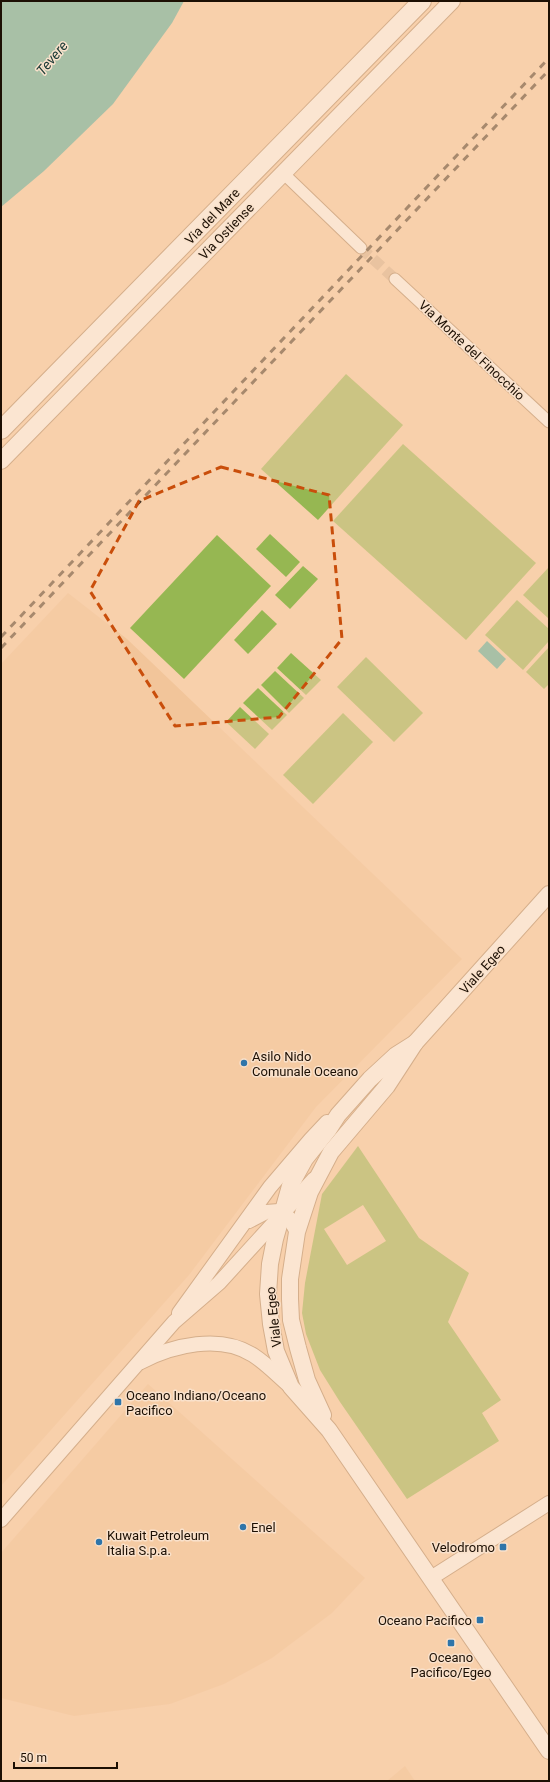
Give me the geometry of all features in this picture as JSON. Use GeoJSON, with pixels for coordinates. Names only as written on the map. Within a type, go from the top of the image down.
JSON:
{"type":"FeatureCollection","features":[{"type":"Feature","properties":{"kind":"main road","name":"Via del Mare"},"geometry":{"type":"LineString","coordinates":[[1,430],[422,1]]}},
{"type":"Feature","properties":{"kind":"main road","name":"Via Ostiense"},"geometry":{"type":"LineString","coordinates":[[1,461],[452,1]]}},
{"type":"Feature","properties":{"kind":"main road","name":"Viale Egeo"},"geometry":{"type":"LineString","coordinates":[[329,1430],[304,1370],[291,1320],[290,1285],[297,1232],[305,1202],[318,1174],[338,1142],[387,1086],[415,1043],[549,894]]}},
{"type":"Feature","properties":{"kind":"main road","name":"Viale Egeo"},"geometry":{"type":"LineString","coordinates":[[415,1043],[384,1065],[338,1114],[329,1130],[299,1169],[290,1186],[282,1212],[270,1264],[269,1302],[276,1350],[291,1387],[329,1430],[549,1751]]}},
{"type":"Feature","properties":{"kind":"street"},"geometry":{"type":"LineString","coordinates":[[282,173],[361,248]]}},
{"type":"Feature","properties":{"kind":"street","name":"Via Monte del Finocchio"},"geometry":{"type":"LineString","coordinates":[[395,279],[549,422]]}},
{"type":"Feature","properties":{"kind":"street"},"geometry":{"type":"LineString","coordinates":[[174,1322],[199,1283],[285,1168],[321,1128],[338,1114]]}},
{"type":"Feature","properties":{"kind":"street","name":"Viale Egeo"},"geometry":{"type":"LineString","coordinates":[[282,1212],[318,1174]]}},
{"type":"Feature","properties":{"kind":"street"},"geometry":{"type":"LineString","coordinates":[[244,1224],[266,1212],[273,1210],[282,1212],[297,1232]]}},
{"type":"Feature","properties":{"kind":"street"},"geometry":{"type":"LineString","coordinates":[[1,1520],[174,1322],[219,1283],[282,1212]]}},
{"type":"Feature","properties":{"kind":"street"},"geometry":{"type":"LineString","coordinates":[[135,1365],[154,1356],[184,1346],[226,1346],[245,1351],[253,1355],[291,1387]]}},
{"type":"Feature","properties":{"kind":"street"},"geometry":{"type":"LineString","coordinates":[[431,1578],[549,1502]]}},
{"type":"Feature","properties":{"kind":"highlighted area"},"geometry":{"type":"Polygon","coordinates":[[[221,467],[329,495],[342,639],[279,717],[175,726],[90,591],[139,501],[221,467]]]}},
{"type":"Feature","properties":{"kind":"shaded area"},"geometry":{"type":"Polygon","coordinates":[[[68,593],[127,639],[462,959],[316,1107],[189,1275],[1,1486],[1,664],[68,593]]]}},
{"type":"Feature","properties":{"kind":"shaded area"},"geometry":{"type":"Polygon","coordinates":[[[148,1384],[365,1578],[332,1613],[272,1658],[224,1684],[170,1704],[74,1716],[1,1698],[1,1553],[148,1384]]]}},
{"type":"Feature","properties":{"kind":"shaded area"},"geometry":{"type":"Polygon","coordinates":[[[405,1766],[415,1781],[387,1781],[405,1766]]]}},
{"type":"Feature","properties":{"kind":"green space"},"geometry":{"type":"Polygon","coordinates":[[[346,374],[403,425],[318,520],[261,469],[346,374]]]}},
{"type":"Feature","properties":{"kind":"green space"},"geometry":{"type":"Polygon","coordinates":[[[403,444],[536,563],[466,640],[333,521],[403,444]]]}},
{"type":"Feature","properties":{"kind":"green space"},"geometry":{"type":"Polygon","coordinates":[[[270,534],[300,562],[286,577],[256,549],[270,534]]]}},
{"type":"Feature","properties":{"kind":"green space"},"geometry":{"type":"Polygon","coordinates":[[[217,535],[271,586],[184,679],[130,628],[217,535]]]}},
{"type":"Feature","properties":{"kind":"green space"},"geometry":{"type":"Polygon","coordinates":[[[303,566],[318,579],[290,609],[275,595],[303,566]]]}},
{"type":"Feature","properties":{"kind":"green space"},"geometry":{"type":"Polygon","coordinates":[[[549,567],[549,619],[523,595],[549,567]]]}},
{"type":"Feature","properties":{"kind":"green space"},"geometry":{"type":"Polygon","coordinates":[[[517,600],[549,629],[549,641],[523,670],[485,635],[517,600]]]}},
{"type":"Feature","properties":{"kind":"green space"},"geometry":{"type":"Polygon","coordinates":[[[262,610],[277,624],[248,654],[234,640],[262,610]]]}},
{"type":"Feature","properties":{"kind":"green space"},"geometry":{"type":"Polygon","coordinates":[[[549,647],[549,684],[544,689],[526,672],[549,647]]]}},
{"type":"Feature","properties":{"kind":"green space"},"geometry":{"type":"Polygon","coordinates":[[[291,653],[321,680],[306,695],[277,668],[291,653]]]}},
{"type":"Feature","properties":{"kind":"green space"},"geometry":{"type":"Polygon","coordinates":[[[366,657],[423,713],[394,742],[337,687],[366,657]]]}},
{"type":"Feature","properties":{"kind":"green space"},"geometry":{"type":"Polygon","coordinates":[[[275,671],[304,698],[289,713],[261,685],[275,671]]]}},
{"type":"Feature","properties":{"kind":"green space"},"geometry":{"type":"Polygon","coordinates":[[[258,688],[287,715],[272,730],[243,703],[258,688]]]}},
{"type":"Feature","properties":{"kind":"green space"},"geometry":{"type":"Polygon","coordinates":[[[240,707],[269,734],[255,749],[226,722],[240,707]]]}},
{"type":"Feature","properties":{"kind":"green space"},"geometry":{"type":"Polygon","coordinates":[[[343,713],[373,742],[313,804],[283,775],[343,713]]]}},
{"type":"Feature","properties":{"kind":"green space"},"geometry":{"type":"Polygon","coordinates":[[[358,1146],[419,1238],[469,1273],[448,1322],[501,1400],[482,1413],[499,1441],[407,1499],[340,1402],[320,1370],[306,1334],[302,1313],[305,1283],[322,1194],[358,1146]],[[363,1205],[324,1229],[347,1265],[386,1241],[363,1205]]]}},
{"type":"Feature","properties":{"kind":"water","name":"Tevere"},"geometry":{"type":"Polygon","coordinates":[[[1,1],[184,1],[172,23],[113,104],[44,171],[1,207],[1,1]]]}},
{"type":"Feature","properties":{"kind":"water"},"geometry":{"type":"Polygon","coordinates":[[[487,641],[506,659],[497,669],[478,651],[487,641]]]}},
{"type":"Feature","properties":{"kind":"tunnel"},"geometry":{"type":"LineString","coordinates":[[361,248],[395,279]]}},
{"type":"Feature","properties":{"kind":"railway"},"geometry":{"type":"LineString","coordinates":[[1,637],[549,58]]}},
{"type":"Feature","properties":{"kind":"railway"},"geometry":{"type":"LineString","coordinates":[[1,648],[549,70]]}},
{"type":"Feature","properties":{"kind":"place","name":"Asilo Nido Comunale Oceano"},"geometry":{"type":"Point","coordinates":[244,1063]}},
{"type":"Feature","properties":{"kind":"place","name":"Oceano Indiano/Oceano Pacifico"},"geometry":{"type":"Point","coordinates":[118,1402]}},
{"type":"Feature","properties":{"kind":"place","name":"Enel"},"geometry":{"type":"Point","coordinates":[243,1527]}},
{"type":"Feature","properties":{"kind":"place","name":"Kuwait Petroleum Italia S.p.a."},"geometry":{"type":"Point","coordinates":[99,1542]}},
{"type":"Feature","properties":{"kind":"place","name":"Velodromo"},"geometry":{"type":"Point","coordinates":[503,1547]}},
{"type":"Feature","properties":{"kind":"place","name":"Oceano Pacifico"},"geometry":{"type":"Point","coordinates":[480,1620]}},
{"type":"Feature","properties":{"kind":"place","name":"Oceano Pacifico/Egeo"},"geometry":{"type":"Point","coordinates":[451,1643]}}]}
